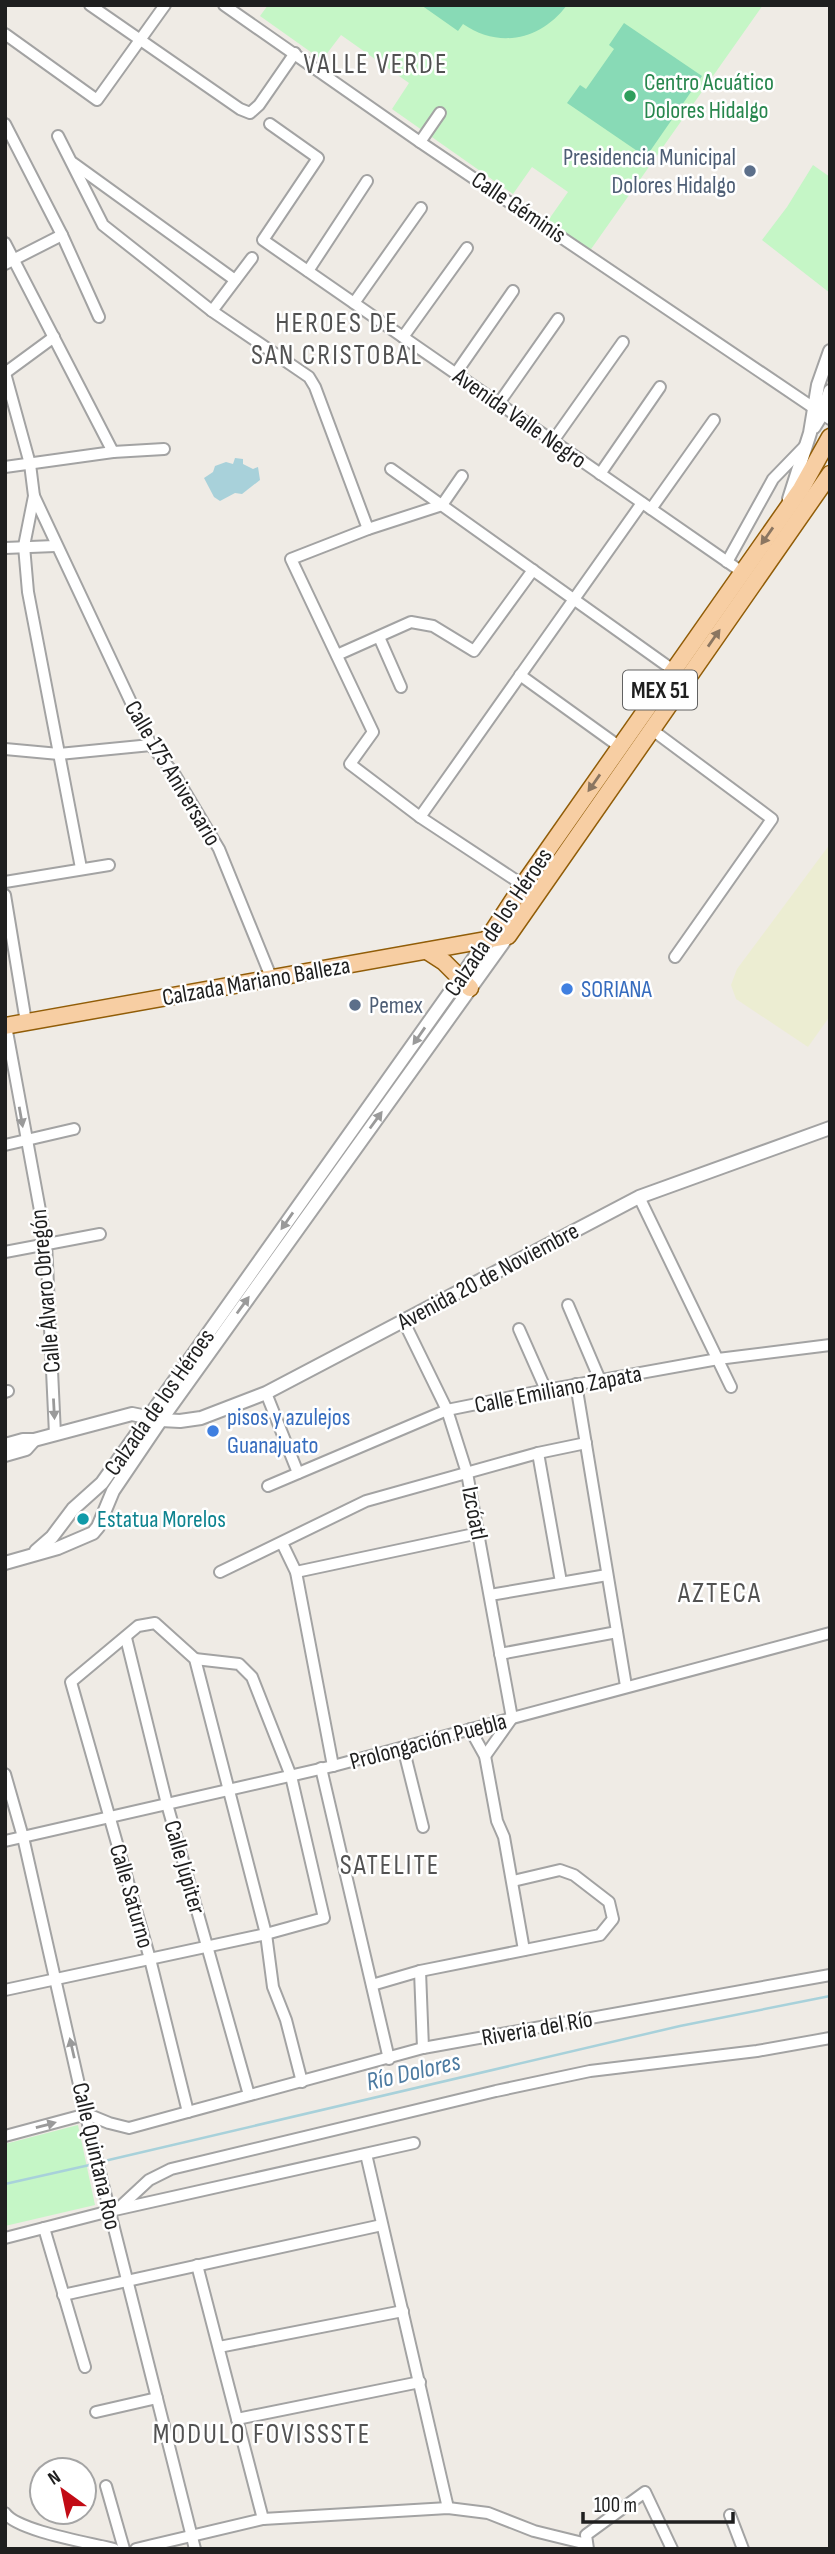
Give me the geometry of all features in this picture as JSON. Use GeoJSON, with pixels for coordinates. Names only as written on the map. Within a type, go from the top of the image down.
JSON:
{"type":"FeatureCollection","features":[{"type":"Feature","properties":{"kind":"main road","name":"Calzada de los Héroes"},"geometry":{"type":"LineString","coordinates":[[487,940],[523,884],[787,509],[830,437]]}},
{"type":"Feature","properties":{"kind":"main road","name":"Calzada de los Héroes"},"geometry":{"type":"LineString","coordinates":[[508,936],[826,480]]}},
{"type":"Feature","properties":{"kind":"main road","name":"Calzada Mariano Balleza"},"geometry":{"type":"LineString","coordinates":[[6,1026],[508,936]]}},
{"type":"Feature","properties":{"kind":"main road"},"geometry":{"type":"LineString","coordinates":[[427,951],[466,983]]}},
{"type":"Feature","properties":{"kind":"street"},"geometry":{"type":"LineString","coordinates":[[90,5],[240,109],[250,113],[259,105],[295,53]]}},
{"type":"Feature","properties":{"kind":"street"},"geometry":{"type":"LineString","coordinates":[[5,34],[97,100],[165,5]]}},
{"type":"Feature","properties":{"kind":"street","name":"Calle Géminis"},"geometry":{"type":"LineString","coordinates":[[224,5],[420,142],[822,414]]}},
{"type":"Feature","properties":{"kind":"street"},"geometry":{"type":"LineString","coordinates":[[420,142],[440,113]]}},
{"type":"Feature","properties":{"kind":"street"},"geometry":{"type":"LineString","coordinates":[[5,124],[62,235],[99,317]]}},
{"type":"Feature","properties":{"kind":"street","name":"Avenida Valle Negro"},"geometry":{"type":"LineString","coordinates":[[270,124],[318,158],[263,240],[742,572]]}},
{"type":"Feature","properties":{"kind":"street"},"geometry":{"type":"LineString","coordinates":[[58,136],[103,225],[212,311],[309,377],[368,529]]}},
{"type":"Feature","properties":{"kind":"street"},"geometry":{"type":"LineString","coordinates":[[70,161],[235,280]]}},
{"type":"Feature","properties":{"kind":"street"},"geometry":{"type":"LineString","coordinates":[[308,271],[367,181]]}},
{"type":"Feature","properties":{"kind":"street"},"geometry":{"type":"LineString","coordinates":[[354,303],[421,208]]}},
{"type":"Feature","properties":{"kind":"street"},"geometry":{"type":"LineString","coordinates":[[9,262],[62,235]]}},
{"type":"Feature","properties":{"kind":"street"},"geometry":{"type":"LineString","coordinates":[[5,243],[9,262],[54,337],[113,452]]}},
{"type":"Feature","properties":{"kind":"street"},"geometry":{"type":"LineString","coordinates":[[403,337],[467,248]]}},
{"type":"Feature","properties":{"kind":"street"},"geometry":{"type":"LineString","coordinates":[[212,311],[252,258]]}},
{"type":"Feature","properties":{"kind":"street"},"geometry":{"type":"LineString","coordinates":[[456,373],[513,292]]}},
{"type":"Feature","properties":{"kind":"street"},"geometry":{"type":"LineString","coordinates":[[499,403],[558,319]]}},
{"type":"Feature","properties":{"kind":"street"},"geometry":{"type":"LineString","coordinates":[[54,337],[5,373],[30,464],[33,496],[24,546],[28,592],[81,868]]}},
{"type":"Feature","properties":{"kind":"street"},"geometry":{"type":"LineString","coordinates":[[553,441],[623,342]]}},
{"type":"Feature","properties":{"kind":"street"},"geometry":{"type":"LineString","coordinates":[[822,414],[818,385],[830,351]]}},
{"type":"Feature","properties":{"kind":"street"},"geometry":{"type":"LineString","coordinates":[[600,474],[660,387]]}},
{"type":"Feature","properties":{"kind":"street"},"geometry":{"type":"LineString","coordinates":[[727,562],[773,479],[808,438],[822,414],[830,391]]}},
{"type":"Feature","properties":{"kind":"street"},"geometry":{"type":"LineString","coordinates":[[420,817],[574,599],[714,420]]}},
{"type":"Feature","properties":{"kind":"street"},"geometry":{"type":"LineString","coordinates":[[787,509],[808,438]]}},
{"type":"Feature","properties":{"kind":"street"},"geometry":{"type":"LineString","coordinates":[[5,467],[113,452],[164,449]]}},
{"type":"Feature","properties":{"kind":"street"},"geometry":{"type":"LineString","coordinates":[[391,469],[673,670]]}},
{"type":"Feature","properties":{"kind":"street"},"geometry":{"type":"LineString","coordinates":[[462,476],[442,505],[368,529],[290,559],[373,732],[350,764],[420,817],[523,884]]}},
{"type":"Feature","properties":{"kind":"street","name":"Calle 175 Aniversario"},"geometry":{"type":"LineString","coordinates":[[33,496],[151,745],[175,775],[219,849],[271,978]]}},
{"type":"Feature","properties":{"kind":"street"},"geometry":{"type":"LineString","coordinates":[[5,548],[55,546]]}},
{"type":"Feature","properties":{"kind":"street"},"geometry":{"type":"LineString","coordinates":[[337,655],[411,622],[433,626],[474,651],[533,570]]}},
{"type":"Feature","properties":{"kind":"street"},"geometry":{"type":"LineString","coordinates":[[379,637],[401,687]]}},
{"type":"Feature","properties":{"kind":"street"},"geometry":{"type":"LineString","coordinates":[[520,675],[620,747]]}},
{"type":"Feature","properties":{"kind":"street"},"geometry":{"type":"LineString","coordinates":[[651,729],[772,819],[675,957]]}},
{"type":"Feature","properties":{"kind":"street"},"geometry":{"type":"LineString","coordinates":[[5,749],[59,754],[151,745]]}},
{"type":"Feature","properties":{"kind":"street"},"geometry":{"type":"LineString","coordinates":[[5,882],[109,865]]}},
{"type":"Feature","properties":{"kind":"street"},"geometry":{"type":"LineString","coordinates":[[5,895],[26,1022]]}},
{"type":"Feature","properties":{"kind":"street","name":"Calzada de los Héroes"},"geometry":{"type":"LineString","coordinates":[[33,1554],[52,1537],[73,1508],[81,1504],[102,1483],[155,1418],[466,983],[508,936]]}},
{"type":"Feature","properties":{"kind":"street","name":"Calzada de los Héroes"},"geometry":{"type":"LineString","coordinates":[[466,983],[487,940]]}},
{"type":"Feature","properties":{"kind":"street","name":"Calle Álvaro Obregón"},"geometry":{"type":"LineString","coordinates":[[6,1026],[46,1243],[55,1434]]}},
{"type":"Feature","properties":{"kind":"street","name":"Avenida 20 de Noviembre"},"geometry":{"type":"LineString","coordinates":[[34,1440],[132,1414],[180,1421],[219,1412],[265,1392],[639,1197],[830,1128]]}},
{"type":"Feature","properties":{"kind":"street"},"geometry":{"type":"LineString","coordinates":[[5,1145],[74,1129]]}},
{"type":"Feature","properties":{"kind":"street"},"geometry":{"type":"LineString","coordinates":[[639,1197],[731,1387]]}},
{"type":"Feature","properties":{"kind":"street"},"geometry":{"type":"LineString","coordinates":[[5,1252],[100,1234]]}},
{"type":"Feature","properties":{"kind":"street"},"geometry":{"type":"LineString","coordinates":[[568,1305],[600,1380]]}},
{"type":"Feature","properties":{"kind":"street","name":"Izcóatl"},"geometry":{"type":"LineString","coordinates":[[403,1320],[447,1410],[467,1473],[512,1717]]}},
{"type":"Feature","properties":{"kind":"street"},"geometry":{"type":"LineString","coordinates":[[519,1329],[546,1390]]}},
{"type":"Feature","properties":{"kind":"street","name":"Calle Emiliano Zapata"},"geometry":{"type":"LineString","coordinates":[[268,1486],[447,1410],[718,1359],[830,1345]]}},
{"type":"Feature","properties":{"kind":"street"},"geometry":{"type":"LineString","coordinates":[[576,1384],[626,1686]]}},
{"type":"Feature","properties":{"kind":"street"},"geometry":{"type":"LineString","coordinates":[[265,1392],[298,1473]]}},
{"type":"Feature","properties":{"kind":"street","name":"Calzada de los Héroes"},"geometry":{"type":"LineString","coordinates":[[33,1554],[58,1548],[93,1533],[113,1491],[155,1418]]}},
{"type":"Feature","properties":{"kind":"street"},"geometry":{"type":"LineString","coordinates":[[5,1444],[34,1440]]}},
{"type":"Feature","properties":{"kind":"street"},"geometry":{"type":"LineString","coordinates":[[5,1455],[26,1449],[34,1440]]}},
{"type":"Feature","properties":{"kind":"street"},"geometry":{"type":"LineString","coordinates":[[220,1572],[366,1501],[538,1453],[586,1443]]}},
{"type":"Feature","properties":{"kind":"street"},"geometry":{"type":"LineString","coordinates":[[538,1453],[561,1582]]}},
{"type":"Feature","properties":{"kind":"street"},"geometry":{"type":"LineString","coordinates":[[81,1504],[90,1505],[98,1512],[100,1521]]}},
{"type":"Feature","properties":{"kind":"street"},"geometry":{"type":"LineString","coordinates":[[68,1516],[67,1526],[74,1534],[84,1537]]}},
{"type":"Feature","properties":{"kind":"street"},"geometry":{"type":"LineString","coordinates":[[296,1572],[479,1533]]}},
{"type":"Feature","properties":{"kind":"street"},"geometry":{"type":"LineString","coordinates":[[282,1543],[296,1572],[327,1767],[389,2059]]}},
{"type":"Feature","properties":{"kind":"street"},"geometry":{"type":"LineString","coordinates":[[5,1563],[33,1554]]}},
{"type":"Feature","properties":{"kind":"street"},"geometry":{"type":"LineString","coordinates":[[490,1595],[607,1575]]}},
{"type":"Feature","properties":{"kind":"street"},"geometry":{"type":"LineString","coordinates":[[126,1638],[138,1626],[155,1623],[195,1659],[265,1934],[273,1987],[286,2020],[302,2082]]}},
{"type":"Feature","properties":{"kind":"street"},"geometry":{"type":"LineString","coordinates":[[500,1654],[617,1632]]}},
{"type":"Feature","properties":{"kind":"street","name":"Prolongación Puebla"},"geometry":{"type":"LineString","coordinates":[[5,1841],[327,1767],[830,1633]]}},
{"type":"Feature","properties":{"kind":"street","name":"Calle Saturno"},"geometry":{"type":"LineString","coordinates":[[126,1638],[71,1682],[150,1959],[188,2112]]}},
{"type":"Feature","properties":{"kind":"street","name":"Calle Júpiter"},"geometry":{"type":"LineString","coordinates":[[126,1638],[167,1804],[248,2095]]}},
{"type":"Feature","properties":{"kind":"street"},"geometry":{"type":"LineString","coordinates":[[5,1990],[265,1934],[324,1918],[291,1776],[252,1676],[239,1664],[195,1659]]}},
{"type":"Feature","properties":{"kind":"street"},"geometry":{"type":"LineString","coordinates":[[485,1756],[512,1717]]}},
{"type":"Feature","properties":{"kind":"street"},"geometry":{"type":"LineString","coordinates":[[470,1729],[485,1756],[497,1821],[504,1837],[513,1881],[524,1950]]}},
{"type":"Feature","properties":{"kind":"street"},"geometry":{"type":"LineString","coordinates":[[403,1747],[423,1827]]}},
{"type":"Feature","properties":{"kind":"street","name":"Calle Quintana Roo"},"geometry":{"type":"LineString","coordinates":[[5,1774],[23,1837],[125,2280],[158,2398],[195,2549]]}},
{"type":"Feature","properties":{"kind":"street"},"geometry":{"type":"LineString","coordinates":[[372,1985],[420,1971],[600,1935],[613,1919],[609,1902],[567,1872],[560,1870],[513,1881]]}},
{"type":"Feature","properties":{"kind":"street"},"geometry":{"type":"LineString","coordinates":[[420,1971],[424,2048]]}},
{"type":"Feature","properties":{"kind":"street","name":"Riveria del Río"},"geometry":{"type":"LineString","coordinates":[[87,2114],[129,2128],[424,2048],[830,1975]]}},
{"type":"Feature","properties":{"kind":"street"},"geometry":{"type":"LineString","coordinates":[[110,2211],[121,2206],[149,2180],[171,2169],[590,2071],[830,2038]]}},
{"type":"Feature","properties":{"kind":"street"},"geometry":{"type":"LineString","coordinates":[[5,2136],[87,2114]]}},
{"type":"Feature","properties":{"kind":"street"},"geometry":{"type":"LineString","coordinates":[[5,2238],[110,2211],[414,2143]]}},
{"type":"Feature","properties":{"kind":"street"},"geometry":{"type":"LineString","coordinates":[[366,2154],[448,2508]]}},
{"type":"Feature","properties":{"kind":"street"},"geometry":{"type":"LineString","coordinates":[[63,2295],[382,2225]]}},
{"type":"Feature","properties":{"kind":"street"},"geometry":{"type":"LineString","coordinates":[[44,2228],[85,2367]]}},
{"type":"Feature","properties":{"kind":"street"},"geometry":{"type":"LineString","coordinates":[[197,2266],[262,2519]]}},
{"type":"Feature","properties":{"kind":"street"},"geometry":{"type":"LineString","coordinates":[[219,2347],[403,2311]]}},
{"type":"Feature","properties":{"kind":"street"},"geometry":{"type":"LineString","coordinates":[[237,2418],[420,2382]]}},
{"type":"Feature","properties":{"kind":"street"},"geometry":{"type":"LineString","coordinates":[[96,2412],[158,2398]]}},
{"type":"Feature","properties":{"kind":"street"},"geometry":{"type":"LineString","coordinates":[[106,2486],[124,2549]]}},
{"type":"Feature","properties":{"kind":"street"},"geometry":{"type":"LineString","coordinates":[[136,2549],[262,2519],[448,2508],[488,2513],[534,2531],[587,2543],[645,2492],[673,2549]]}},
{"type":"Feature","properties":{"kind":"street"},"geometry":{"type":"LineString","coordinates":[[6,2515],[20,2525],[114,2549]]}},
{"type":"Feature","properties":{"kind":"street"},"geometry":{"type":"LineString","coordinates":[[730,2515],[743,2549]]}},
{"type":"Feature","properties":{"kind":"green space"},"geometry":{"type":"Polygon","coordinates":[[[268,5],[763,5],[589,252],[547,222],[568,192],[532,167],[513,194],[392,109],[409,83],[341,35],[322,60],[260,16],[268,5]]]}},
{"type":"Feature","properties":{"kind":"green space"},"geometry":{"type":"Polygon","coordinates":[[[421,5],[567,5],[557,17],[532,33],[505,38],[477,32],[463,24],[458,31],[421,5]]]}},
{"type":"Feature","properties":{"kind":"green space","name":"Centro Acuático Dolores Hidalgo"},"geometry":{"type":"Polygon","coordinates":[[[624,23],[702,76],[646,157],[567,103],[580,85],[586,89],[614,49],[609,45],[624,23]]]}},
{"type":"Feature","properties":{"kind":"green space"},"geometry":{"type":"Polygon","coordinates":[[[813,165],[830,177],[830,293],[762,240],[787,207],[813,165]]]}},
{"type":"Feature","properties":{"kind":"green space"},"geometry":{"type":"Polygon","coordinates":[[[830,844],[830,1016],[808,1047],[736,999],[731,985],[737,969],[830,844]]]}},
{"type":"Feature","properties":{"kind":"green space"},"geometry":{"type":"Polygon","coordinates":[[[78,2125],[95,2205],[5,2226],[5,2144],[78,2125]]]}},
{"type":"Feature","properties":{"kind":"water"},"geometry":{"type":"Polygon","coordinates":[[[235,458],[243,459],[243,464],[253,469],[258,467],[260,480],[242,494],[235,493],[220,501],[214,497],[204,478],[213,472],[215,466],[226,462],[233,464],[235,458]]]}},
{"type":"Feature","properties":{"kind":"waterway","name":"Río Dolores"},"geometry":{"type":"LineString","coordinates":[[100,2162],[680,2026],[830,1996]]}},
{"type":"Feature","properties":{"kind":"waterway","name":"Río Dolores"},"geometry":{"type":"LineString","coordinates":[[5,2184],[94,2164]]}},
{"type":"Feature","properties":{"kind":"place","name":"Centro Acuático Dolores Hidalgo"},"geometry":{"type":"Point","coordinates":[630,96]}},
{"type":"Feature","properties":{"kind":"place","name":"Presidencia Municipal Dolores Hidalgo"},"geometry":{"type":"Point","coordinates":[750,171]}},
{"type":"Feature","properties":{"kind":"place","name":"SORIANA"},"geometry":{"type":"Point","coordinates":[567,989]}},
{"type":"Feature","properties":{"kind":"place","name":"Pemex"},"geometry":{"type":"Point","coordinates":[355,1005]}},
{"type":"Feature","properties":{"kind":"place","name":"pisos y azulejos Guanajuato"},"geometry":{"type":"Point","coordinates":[213,1431]}},
{"type":"Feature","properties":{"kind":"place","name":"Estatua Morelos"},"geometry":{"type":"Point","coordinates":[83,1519]}},
{"type":"Feature","properties":{"kind":"district","name":"VALLE VERDE"},"geometry":{"type":"Point","coordinates":[376,63]}},
{"type":"Feature","properties":{"kind":"district","name":"HEROES DE SAN CRISTOBAL"},"geometry":{"type":"Point","coordinates":[337,338]}},
{"type":"Feature","properties":{"kind":"district","name":"AZTECA"},"geometry":{"type":"Point","coordinates":[720,1592]}},
{"type":"Feature","properties":{"kind":"district","name":"SATELITE"},"geometry":{"type":"Point","coordinates":[390,1864]}},
{"type":"Feature","properties":{"kind":"district","name":"MODULO FOVISSSTE"},"geometry":{"type":"Point","coordinates":[262,2433]}}]}
